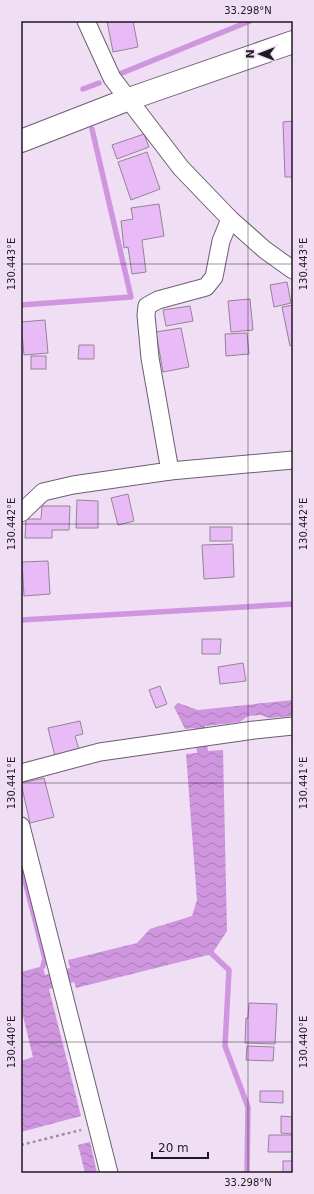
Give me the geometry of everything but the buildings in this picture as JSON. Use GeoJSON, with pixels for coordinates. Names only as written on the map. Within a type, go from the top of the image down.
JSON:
{"type":"FeatureCollection","features":[{"type":"Feature","properties":{"kind":"street"},"geometry":{"type":"LineString","coordinates":[[86,21],[112,78],[181,168],[230,219],[265,250],[293,270]]}},
{"type":"Feature","properties":{"kind":"street"},"geometry":{"type":"LineString","coordinates":[[21,142],[129,99],[293,42]]}},
{"type":"Feature","properties":{"kind":"street"},"geometry":{"type":"LineString","coordinates":[[170,471],[150,358],[146,315],[147,306],[158,300],[206,287],[214,277],[221,241],[230,219]]}},
{"type":"Feature","properties":{"kind":"street"},"geometry":{"type":"LineString","coordinates":[[21,513],[43,492],[73,485],[170,471],[293,460]]}},
{"type":"Feature","properties":{"kind":"street"},"geometry":{"type":"LineString","coordinates":[[21,773],[100,752],[254,730],[293,726]]}},
{"type":"Feature","properties":{"kind":"street"},"geometry":{"type":"LineString","coordinates":[[21,826],[109,1173]]}},
{"type":"Feature","properties":{"kind":"path"},"geometry":{"type":"LineString","coordinates":[[21,1145],[97,1126]]}},
{"type":"Feature","properties":{"kind":"water"},"geometry":{"type":"Polygon","coordinates":[[[293,700],[293,716],[269,718],[261,715],[248,716],[240,722],[205,726],[208,751],[223,750],[227,931],[212,954],[76,988],[74,982],[49,989],[81,1116],[21,1132],[21,1061],[33,1057],[21,1008],[21,972],[43,966],[45,975],[70,968],[68,960],[137,943],[150,929],[192,916],[197,900],[186,754],[197,753],[194,728],[185,729],[174,707],[178,703],[198,710],[293,700]]]}},
{"type":"Feature","properties":{"kind":"water"},"geometry":{"type":"Polygon","coordinates":[[[90,1142],[97,1173],[85,1173],[78,1145],[90,1142]]]}},
{"type":"Feature","properties":{"kind":"waterway"},"geometry":{"type":"LineString","coordinates":[[122,73],[250,21]]}},
{"type":"Feature","properties":{"kind":"waterway"},"geometry":{"type":"LineString","coordinates":[[83,89],[99,83]]}},
{"type":"Feature","properties":{"kind":"waterway"},"geometry":{"type":"LineString","coordinates":[[21,305],[131,297],[92,129]]}},
{"type":"Feature","properties":{"kind":"waterway"},"geometry":{"type":"LineString","coordinates":[[21,620],[293,604]]}},
{"type":"Feature","properties":{"kind":"waterway"},"geometry":{"type":"LineString","coordinates":[[21,865],[45,959],[43,966]]}},
{"type":"Feature","properties":{"kind":"waterway"},"geometry":{"type":"LineString","coordinates":[[212,954],[229,970],[225,1046],[248,1107],[247,1173]]}}]}
